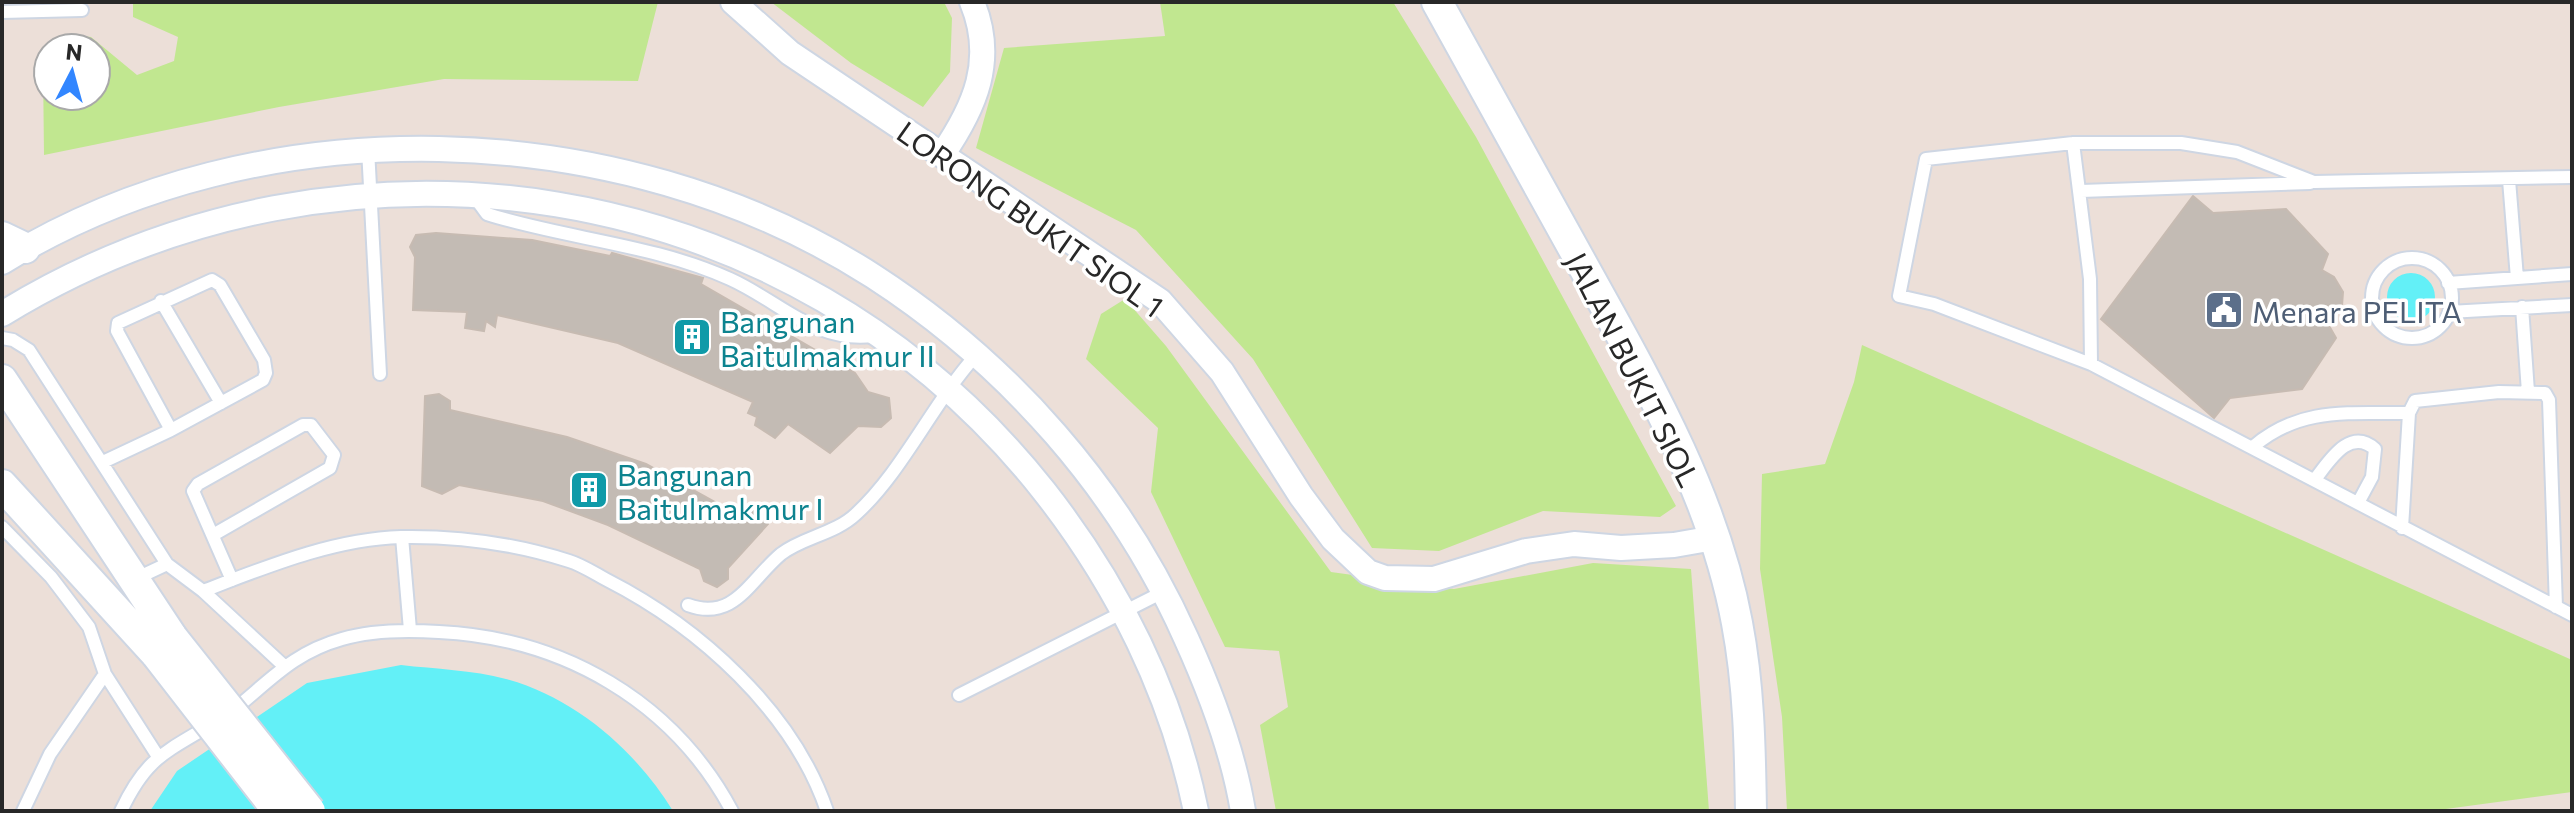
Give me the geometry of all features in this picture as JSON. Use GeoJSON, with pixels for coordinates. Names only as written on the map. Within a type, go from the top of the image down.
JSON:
{"type":"FeatureCollection","features":[{"type":"Feature","properties":{"kind":"street","name":"LORONG BUKIT SIOL 1"},"geometry":{"type":"LineString","coordinates":[[733,2],[790,53],[1160,301],[1222,372],[1301,496],[1333,539],[1368,572],[1385,578],[1434,579],[1526,551],[1574,544],[1621,548],[1674,545],[1714,538]]}},
{"type":"Feature","properties":{"kind":"street"},"geometry":{"type":"LineString","coordinates":[[942,155],[970,114],[980,76],[982,34],[972,2]]}},
{"type":"Feature","properties":{"kind":"street","name":"JALAN BUKIT SIOL"},"geometry":{"type":"LineString","coordinates":[[1437,2],[1645,377],[1683,456],[1714,538],[1737,621],[1748,696],[1751,811]]}},
{"type":"Feature","properties":{"kind":"street"},"geometry":{"type":"LineString","coordinates":[[10,249],[191,180],[279,159],[368,149],[500,150],[630,172],[755,215],[859,269],[977,354],[1059,437],[1112,505],[1165,591],[1209,689],[1243,811]]}},
{"type":"Feature","properties":{"kind":"street"},"geometry":{"type":"LineString","coordinates":[[2,314],[44,288],[122,251],[203,223],[287,204],[372,193],[471,193],[573,206],[644,223],[727,251],[806,289],[881,336],[947,388],[1015,455],[1075,530],[1125,612],[1162,692],[1196,811]]}},
{"type":"Feature","properties":{"kind":"street"},"geometry":{"type":"LineString","coordinates":[[2,380],[135,579],[165,646],[278,811]]}},
{"type":"Feature","properties":{"kind":"street"},"geometry":{"type":"LineString","coordinates":[[2,485],[92,599],[165,646],[310,811]]}},
{"type":"Feature","properties":{"kind":"lane"},"geometry":{"type":"LineString","coordinates":[[2,12],[82,10]]}},
{"type":"Feature","properties":{"kind":"lane"},"geometry":{"type":"LineString","coordinates":[[2314,182],[2237,152],[2181,143],[2073,143],[1926,159],[1899,296],[1934,304],[2091,364],[2316,478],[2402,528],[2572,615]]}},
{"type":"Feature","properties":{"kind":"lane"},"geometry":{"type":"LineString","coordinates":[[2073,143],[2090,279],[2091,364]]}},
{"type":"Feature","properties":{"kind":"lane"},"geometry":{"type":"LineString","coordinates":[[368,149],[380,374]]}},
{"type":"Feature","properties":{"kind":"lane"},"geometry":{"type":"LineString","coordinates":[[2081,191],[2572,177]]}},
{"type":"Feature","properties":{"kind":"lane"},"geometry":{"type":"LineString","coordinates":[[2509,180],[2517,278]]}},
{"type":"Feature","properties":{"kind":"lane"},"geometry":{"type":"LineString","coordinates":[[2419,259],[2441,272],[2448,283],[2449,312],[2433,332],[2408,338],[2385,328],[2372,305],[2376,280],[2394,262],[2419,259]]}},
{"type":"Feature","properties":{"kind":"lane"},"geometry":{"type":"LineString","coordinates":[[2448,283],[2572,274]]}},
{"type":"Feature","properties":{"kind":"lane"},"geometry":{"type":"LineString","coordinates":[[103,462],[171,430],[263,380],[266,373],[264,360],[220,285],[212,280],[203,281],[118,323],[117,331],[171,430]]}},
{"type":"Feature","properties":{"kind":"lane"},"geometry":{"type":"LineString","coordinates":[[161,301],[221,403]]}},
{"type":"Feature","properties":{"kind":"lane"},"geometry":{"type":"LineString","coordinates":[[2449,312],[2572,305]]}},
{"type":"Feature","properties":{"kind":"lane"},"geometry":{"type":"LineString","coordinates":[[2522,307],[2528,392]]}},
{"type":"Feature","properties":{"kind":"lane"},"geometry":{"type":"LineString","coordinates":[[2,338],[13,340],[29,350],[167,564],[203,591],[283,665]]}},
{"type":"Feature","properties":{"kind":"lane"},"geometry":{"type":"LineString","coordinates":[[688,605],[705,611],[726,608],[783,553],[853,517],[879,491],[947,388],[977,354]]}},
{"type":"Feature","properties":{"kind":"lane"},"geometry":{"type":"LineString","coordinates":[[2402,528],[2409,413],[2415,401],[2543,392],[2549,400],[2556,607]]}},
{"type":"Feature","properties":{"kind":"lane"},"geometry":{"type":"LineString","coordinates":[[2254,446],[2275,428],[2311,416],[2409,413]]}},
{"type":"Feature","properties":{"kind":"lane"},"geometry":{"type":"LineString","coordinates":[[213,535],[330,468],[334,455],[318,431],[311,425],[303,425],[198,484],[193,491],[232,580]]}},
{"type":"Feature","properties":{"kind":"lane"},"geometry":{"type":"LineString","coordinates":[[2316,478],[2342,446],[2362,441],[2371,444],[2375,449],[2376,462],[2358,503]]}},
{"type":"Feature","properties":{"kind":"lane"},"geometry":{"type":"LineString","coordinates":[[2,527],[51,577],[89,627],[105,674],[157,755]]}},
{"type":"Feature","properties":{"kind":"lane"},"geometry":{"type":"LineString","coordinates":[[203,591],[305,554],[402,537],[499,544],[571,562],[640,597],[706,641],[766,707],[817,781],[827,811]]}},
{"type":"Feature","properties":{"kind":"lane"},"geometry":{"type":"LineString","coordinates":[[402,537],[410,630]]}},
{"type":"Feature","properties":{"kind":"lane"},"geometry":{"type":"LineString","coordinates":[[135,579],[167,564]]}},
{"type":"Feature","properties":{"kind":"lane"},"geometry":{"type":"LineString","coordinates":[[959,695],[1165,591]]}},
{"type":"Feature","properties":{"kind":"lane"},"geometry":{"type":"LineString","coordinates":[[89,627],[92,599]]}},
{"type":"Feature","properties":{"kind":"lane"},"geometry":{"type":"LineString","coordinates":[[121,811],[135,781],[157,755],[222,718],[283,665],[342,639],[410,630],[479,634],[540,648],[631,694],[674,731],[711,773],[732,811]]}},
{"type":"Feature","properties":{"kind":"lane"},"geometry":{"type":"LineString","coordinates":[[23,811],[50,754],[105,674]]}},
{"type":"Feature","properties":{"kind":"green space"},"geometry":{"type":"Polygon","coordinates":[[[133,2],[658,2],[638,81],[444,79],[279,107],[44,155],[44,112],[112,112],[112,54],[137,75],[174,61],[178,37],[133,17],[133,2]]]}},
{"type":"Feature","properties":{"kind":"green space"},"geometry":{"type":"Polygon","coordinates":[[[771,2],[944,2],[952,18],[950,72],[923,107],[851,63],[771,2]]]}},
{"type":"Feature","properties":{"kind":"green space"},"geometry":{"type":"Polygon","coordinates":[[[1160,2],[1393,2],[1476,137],[1676,506],[1660,517],[1543,511],[1439,551],[1372,548],[1253,359],[1136,230],[976,148],[1004,48],[1165,36],[1160,2]]]}},
{"type":"Feature","properties":{"kind":"green space"},"geometry":{"type":"Polygon","coordinates":[[[1125,299],[1166,346],[1331,572],[1454,589],[1593,563],[1691,569],[1709,811],[1276,811],[1260,725],[1288,707],[1279,651],[1225,647],[1151,492],[1158,428],[1086,359],[1101,314],[1125,299]]]}},
{"type":"Feature","properties":{"kind":"green space"},"geometry":{"type":"Polygon","coordinates":[[[1862,345],[2572,660],[2572,792],[2431,811],[1787,811],[1782,717],[1760,569],[1762,474],[1825,464],[1854,382],[1862,345]]]}},
{"type":"Feature","properties":{"kind":"water"},"geometry":{"type":"Polygon","coordinates":[[[2411,273],[2420,274],[2428,280],[2434,288],[2434,306],[2428,314],[2420,320],[2411,321],[2402,320],[2394,314],[2388,306],[2387,297],[2388,288],[2394,280],[2402,274],[2411,273]]]}},
{"type":"Feature","properties":{"kind":"water"},"geometry":{"type":"Polygon","coordinates":[[[401,665],[493,676],[556,699],[580,713],[622,748],[673,811],[150,811],[177,771],[307,683],[401,665]]]}},
{"type":"Feature","properties":{"kind":"building","name":"Menara PELITA"},"geometry":{"type":"Polygon","coordinates":[[[2193,196],[2213,213],[2286,209],[2328,254],[2322,270],[2334,277],[2343,292],[2342,306],[2328,324],[2336,338],[2302,389],[2230,398],[2214,418],[2101,319],[2193,196]]]}},
{"type":"Feature","properties":{"kind":"building","name":"Bangunan Baitulmakmur II"},"geometry":{"type":"Polygon","coordinates":[[[436,233],[532,240],[610,256],[612,253],[703,278],[701,284],[855,373],[868,392],[889,398],[891,418],[881,427],[858,426],[830,453],[788,424],[775,438],[755,425],[757,417],[748,413],[753,402],[618,343],[497,315],[495,327],[486,321],[484,331],[465,328],[467,312],[413,310],[415,257],[410,247],[416,235],[436,233]]]}},
{"type":"Feature","properties":{"kind":"building","name":"Bangunan Baitulmakmur I"},"geometry":{"type":"Polygon","coordinates":[[[439,394],[450,401],[450,410],[567,437],[646,464],[742,517],[756,507],[765,511],[768,524],[728,568],[728,579],[717,587],[704,581],[700,569],[608,525],[543,501],[459,485],[442,494],[422,486],[425,396],[439,394]]]}},
{"type":"Feature","properties":{"kind":"place","name":"Menara PELITA"},"geometry":{"type":"Point","coordinates":[2224,310]}},
{"type":"Feature","properties":{"kind":"place","name":"Bangunan Baitulmakmur II"},"geometry":{"type":"Point","coordinates":[692,337]}},
{"type":"Feature","properties":{"kind":"place","name":"Bangunan Baitulmakmur I"},"geometry":{"type":"Point","coordinates":[589,490]}}]}
